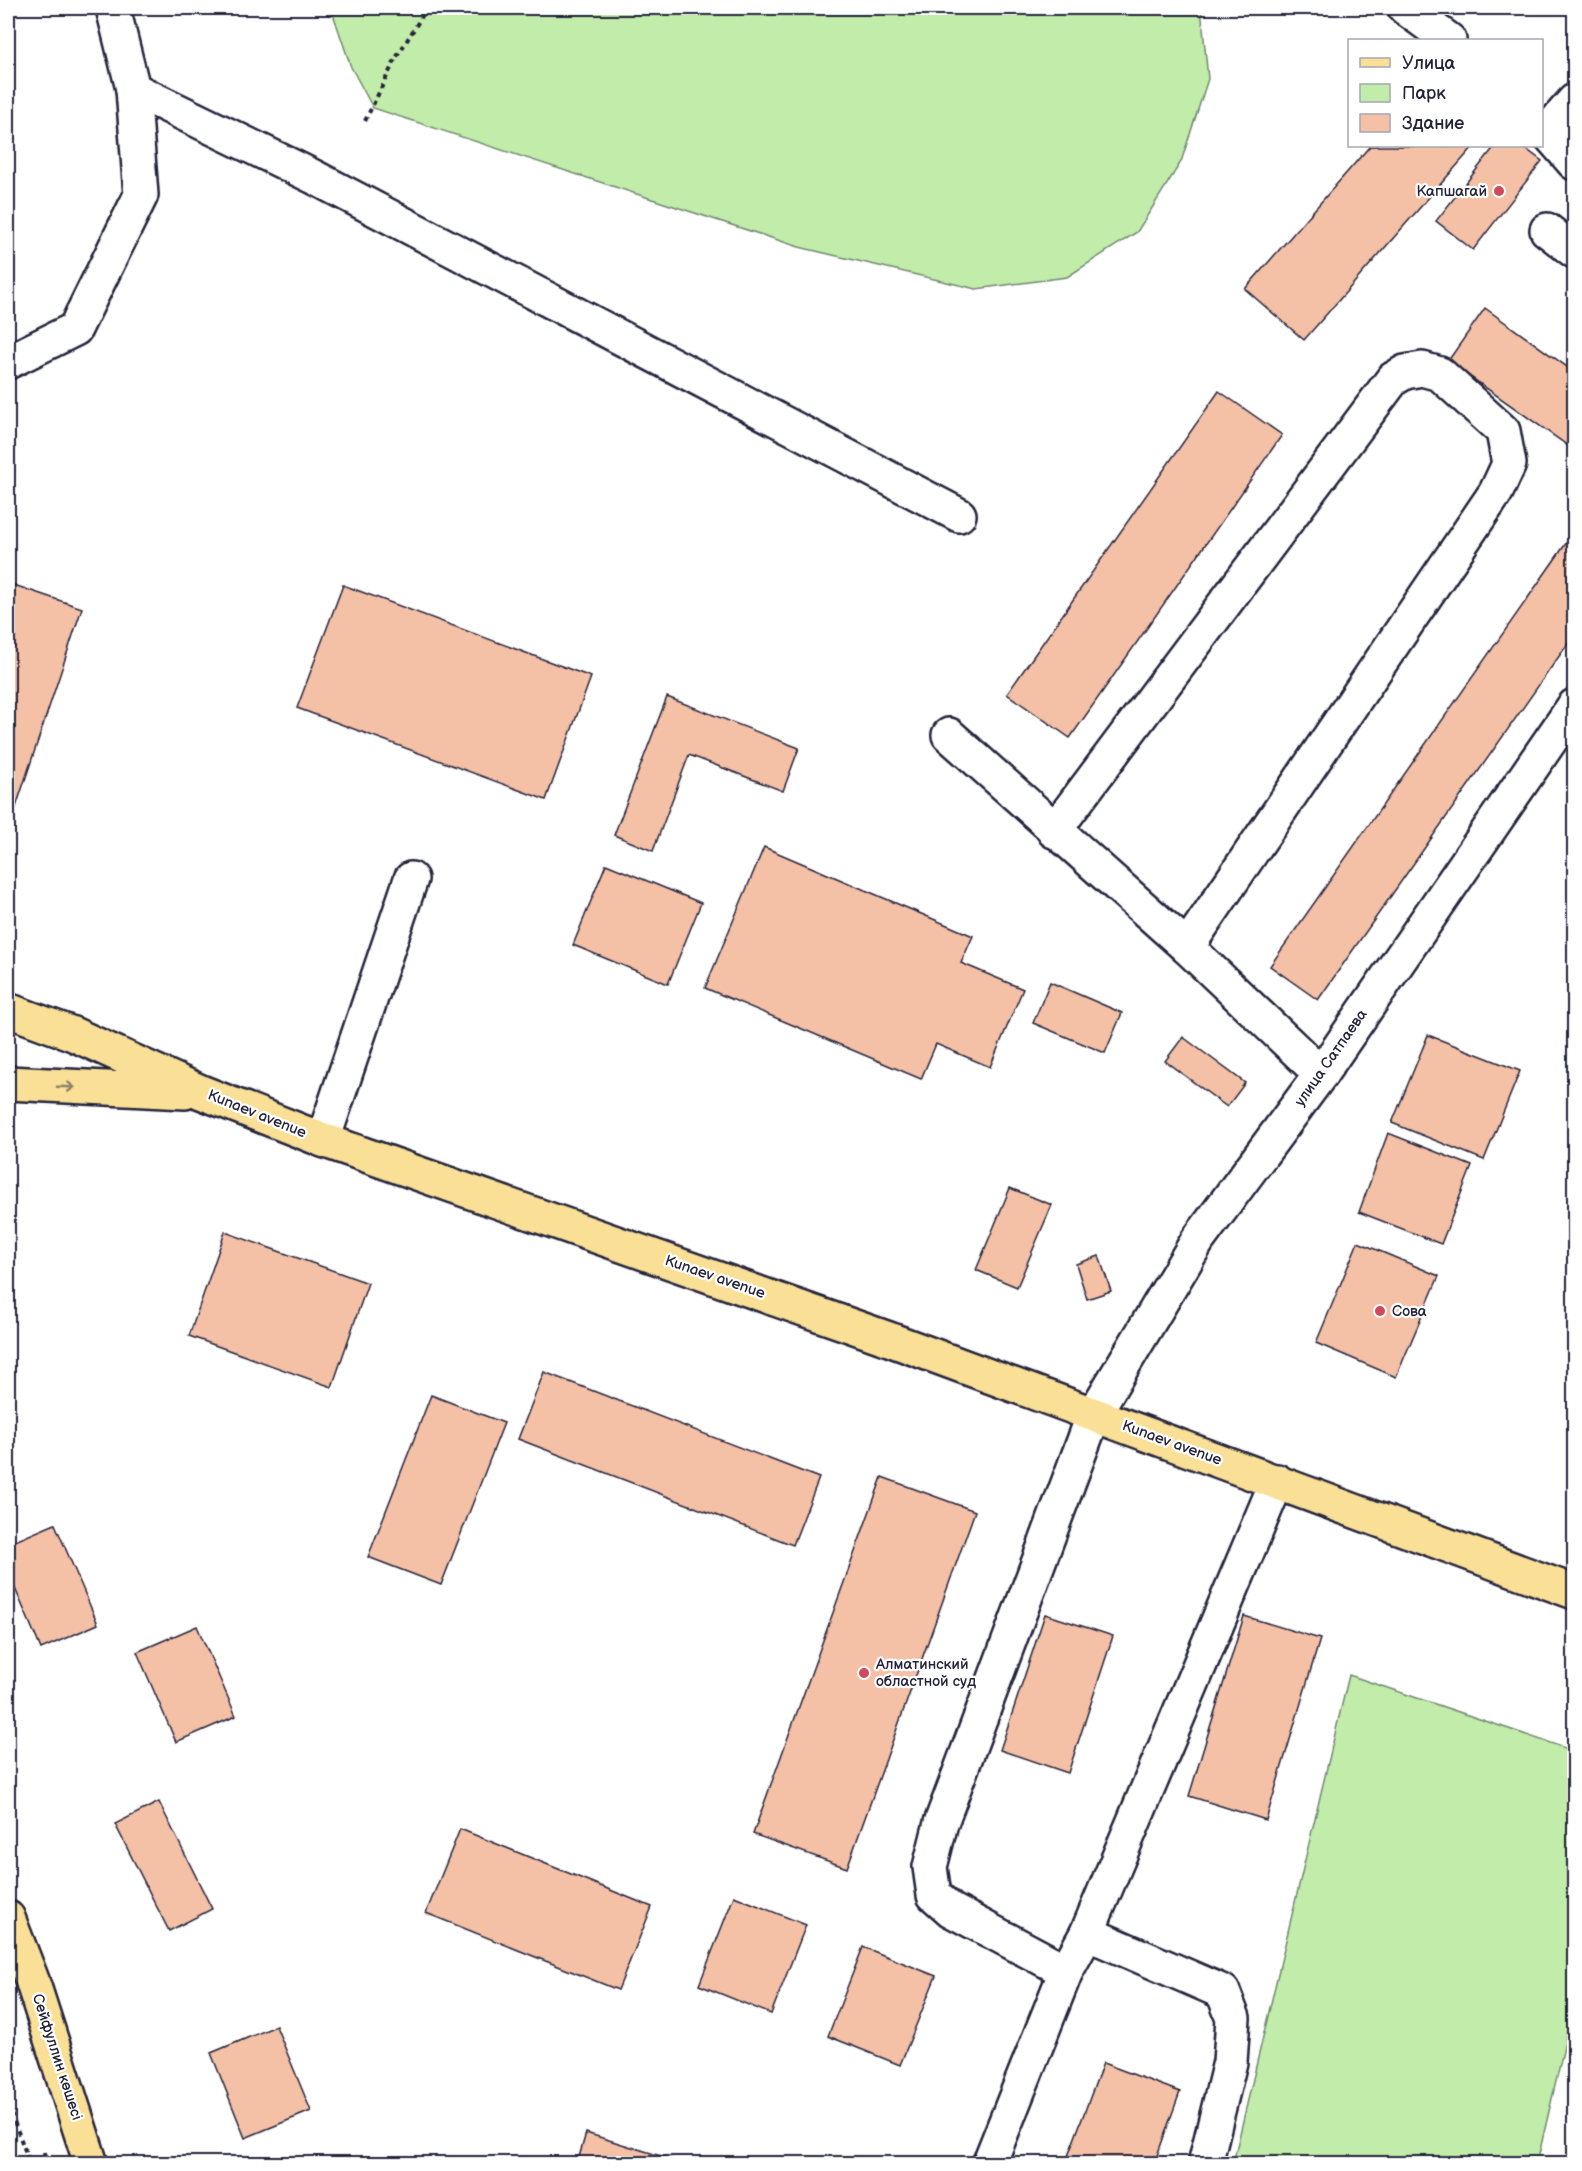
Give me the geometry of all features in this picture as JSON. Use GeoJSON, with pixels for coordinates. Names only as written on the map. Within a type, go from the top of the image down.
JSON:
{"type":"FeatureCollection","features":[{"type":"Feature","properties":{"kind":"main road","name":"Kunaev avenue"},"geometry":{"type":"LineString","coordinates":[[8,1010],[73,1034],[201,1092],[323,1140],[889,1339],[1575,1592]]}},
{"type":"Feature","properties":{"kind":"main road"},"geometry":{"type":"LineString","coordinates":[[8,1029],[73,1034]]}},
{"type":"Feature","properties":{"kind":"main road"},"geometry":{"type":"LineString","coordinates":[[8,1083],[201,1092]]}},
{"type":"Feature","properties":{"kind":"main road","name":"Сейфуллин көшесі"},"geometry":{"type":"LineString","coordinates":[[8,1918],[32,1980],[91,2163]]}},
{"type":"Feature","properties":{"kind":"street"},"geometry":{"type":"LineString","coordinates":[[8,362],[75,329],[141,195],[133,88],[113,8]]}},
{"type":"Feature","properties":{"kind":"street"},"geometry":{"type":"LineString","coordinates":[[1405,8],[1448,39]]}},
{"type":"Feature","properties":{"kind":"street"},"geometry":{"type":"LineString","coordinates":[[133,88],[314,177],[959,515]]}},
{"type":"Feature","properties":{"kind":"street"},"geometry":{"type":"LineString","coordinates":[[1575,101],[1544,129],[1575,163]]}},
{"type":"Feature","properties":{"kind":"street"},"geometry":{"type":"LineString","coordinates":[[1547,230],[1575,251]]}},
{"type":"Feature","properties":{"kind":"street"},"geometry":{"type":"LineString","coordinates":[[1054,831],[1394,380],[1405,372],[1422,369],[1440,374],[1503,431],[1509,464],[1496,492],[1186,947]]}},
{"type":"Feature","properties":{"kind":"street","name":"улица Сатпаева"},"geometry":{"type":"LineString","coordinates":[[1066,1971],[951,1911],[934,1895],[930,1867],[941,1823],[1094,1414],[1198,1240],[1321,1074],[1575,706]]}},
{"type":"Feature","properties":{"kind":"street"},"geometry":{"type":"LineString","coordinates":[[949,735],[1186,947],[1321,1074]]}},
{"type":"Feature","properties":{"kind":"street"},"geometry":{"type":"LineString","coordinates":[[323,1140],[411,879]]}},
{"type":"Feature","properties":{"kind":"street"},"geometry":{"type":"LineString","coordinates":[[989,2163],[1066,1971],[1088,1933],[1277,1481]]}},
{"type":"Feature","properties":{"kind":"street"},"geometry":{"type":"LineString","coordinates":[[1088,1933],[1223,1992],[1233,2018],[1230,2062],[1204,2163]]}},
{"type":"Feature","properties":{"kind":"path"},"geometry":{"type":"LineString","coordinates":[[365,121],[396,58],[427,8]]}},
{"type":"Feature","properties":{"kind":"path"},"geometry":{"type":"LineString","coordinates":[[8,2105],[30,2163]]}},
{"type":"Feature","properties":{"kind":"green space"},"geometry":{"type":"Polygon","coordinates":[[[331,8],[1201,8],[1208,79],[1181,162],[1137,232],[1067,277],[976,289],[799,247],[373,108],[351,67],[331,8]]]}},
{"type":"Feature","properties":{"kind":"green space"},"geometry":{"type":"Polygon","coordinates":[[[1349,1675],[1574,1751],[1574,2004],[1537,2163],[1233,2163],[1349,1675]]]}},
{"type":"Feature","properties":{"kind":"building"},"geometry":{"type":"Polygon","coordinates":[[[1369,147],[1473,147],[1304,340],[1245,289],[1369,147]]]}},
{"type":"Feature","properties":{"kind":"building"},"geometry":{"type":"Polygon","coordinates":[[[1494,147],[1523,147],[1542,161],[1473,250],[1436,221],[1494,147]]]}},
{"type":"Feature","properties":{"kind":"building"},"geometry":{"type":"Polygon","coordinates":[[[1485,308],[1574,372],[1574,450],[1448,361],[1485,308]]]}},
{"type":"Feature","properties":{"kind":"building"},"geometry":{"type":"Polygon","coordinates":[[[1219,391],[1282,435],[1070,738],[1007,694],[1219,391]]]}},
{"type":"Feature","properties":{"kind":"building"},"geometry":{"type":"Polygon","coordinates":[[[1574,532],[1574,635],[1318,1000],[1270,966],[1574,532]]]}},
{"type":"Feature","properties":{"kind":"building"},"geometry":{"type":"Polygon","coordinates":[[[8,583],[82,608],[15,810],[8,808],[8,583]]]}},
{"type":"Feature","properties":{"kind":"building"},"geometry":{"type":"Polygon","coordinates":[[[343,585],[591,677],[546,800],[297,708],[343,585]]]}},
{"type":"Feature","properties":{"kind":"building"},"geometry":{"type":"Polygon","coordinates":[[[667,697],[799,748],[783,791],[689,755],[653,851],[614,835],[667,697]]]}},
{"type":"Feature","properties":{"kind":"building"},"geometry":{"type":"Polygon","coordinates":[[[764,847],[973,936],[961,963],[1023,989],[990,1067],[936,1044],[921,1079],[705,988],[764,847]]]}},
{"type":"Feature","properties":{"kind":"building"},"geometry":{"type":"Polygon","coordinates":[[[606,864],[701,903],[668,984],[573,945],[606,864]]]}},
{"type":"Feature","properties":{"kind":"building"},"geometry":{"type":"Polygon","coordinates":[[[1050,982],[1122,1013],[1105,1053],[1033,1023],[1050,982]]]}},
{"type":"Feature","properties":{"kind":"building"},"geometry":{"type":"Polygon","coordinates":[[[1428,1035],[1520,1071],[1484,1160],[1392,1123],[1428,1035]]]}},
{"type":"Feature","properties":{"kind":"building"},"geometry":{"type":"Polygon","coordinates":[[[1183,1037],[1245,1083],[1227,1107],[1165,1061],[1183,1037]]]}},
{"type":"Feature","properties":{"kind":"building"},"geometry":{"type":"Polygon","coordinates":[[[1388,1133],[1472,1166],[1441,1244],[1359,1212],[1388,1133]]]}},
{"type":"Feature","properties":{"kind":"building"},"geometry":{"type":"Polygon","coordinates":[[[1010,1188],[1052,1205],[1017,1287],[976,1270],[1010,1188]]]}},
{"type":"Feature","properties":{"kind":"building"},"geometry":{"type":"Polygon","coordinates":[[[225,1232],[368,1283],[332,1387],[189,1336],[225,1232]]]}},
{"type":"Feature","properties":{"kind":"building"},"geometry":{"type":"Polygon","coordinates":[[[1358,1242],[1439,1276],[1396,1377],[1316,1343],[1358,1242]]]}},
{"type":"Feature","properties":{"kind":"building"},"geometry":{"type":"Polygon","coordinates":[[[1099,1256],[1111,1291],[1087,1299],[1076,1264],[1099,1256]]]}},
{"type":"Feature","properties":{"kind":"building"},"geometry":{"type":"Polygon","coordinates":[[[544,1372],[819,1478],[793,1545],[518,1439],[544,1372]]]}},
{"type":"Feature","properties":{"kind":"building"},"geometry":{"type":"Polygon","coordinates":[[[431,1395],[504,1423],[441,1585],[368,1557],[431,1395]]]}},
{"type":"Feature","properties":{"kind":"building","name":"Алматинский областной суд"},"geometry":{"type":"Polygon","coordinates":[[[882,1477],[975,1511],[847,1868],[753,1834],[882,1477]]]}},
{"type":"Feature","properties":{"kind":"building"},"geometry":{"type":"Polygon","coordinates":[[[55,1524],[98,1624],[41,1649],[8,1572],[8,1544],[55,1524]]]}},
{"type":"Feature","properties":{"kind":"building"},"geometry":{"type":"Polygon","coordinates":[[[1045,1614],[1113,1636],[1068,1773],[1000,1750],[1045,1614]]]}},
{"type":"Feature","properties":{"kind":"building"},"geometry":{"type":"Polygon","coordinates":[[[1244,1616],[1320,1639],[1266,1820],[1189,1796],[1244,1616]]]}},
{"type":"Feature","properties":{"kind":"building"},"geometry":{"type":"Polygon","coordinates":[[[197,1626],[236,1716],[176,1742],[137,1652],[197,1626]]]}},
{"type":"Feature","properties":{"kind":"building"},"geometry":{"type":"Polygon","coordinates":[[[159,1802],[212,1909],[169,1931],[115,1824],[159,1802]]]}},
{"type":"Feature","properties":{"kind":"building"},"geometry":{"type":"Polygon","coordinates":[[[460,1829],[652,1907],[618,1990],[426,1913],[460,1829]]]}},
{"type":"Feature","properties":{"kind":"building"},"geometry":{"type":"Polygon","coordinates":[[[734,1896],[806,1925],[771,2014],[699,1985],[734,1896]]]}},
{"type":"Feature","properties":{"kind":"building"},"geometry":{"type":"Polygon","coordinates":[[[863,1947],[936,1976],[900,2065],[828,2036],[863,1947]]]}},
{"type":"Feature","properties":{"kind":"building"},"geometry":{"type":"Polygon","coordinates":[[[276,2026],[311,2111],[245,2138],[211,2053],[276,2026]]]}},
{"type":"Feature","properties":{"kind":"building"},"geometry":{"type":"Polygon","coordinates":[[[1103,2063],[1180,2092],[1154,2164],[1065,2164],[1103,2063]]]}},
{"type":"Feature","properties":{"kind":"building"},"geometry":{"type":"Polygon","coordinates":[[[586,2133],[687,2164],[577,2164],[586,2133]]]}},
{"type":"Feature","properties":{"kind":"place","name":"Капшагай"},"geometry":{"type":"Point","coordinates":[1499,191]}},
{"type":"Feature","properties":{"kind":"place","name":"Сова"},"geometry":{"type":"Point","coordinates":[1380,1311]}},
{"type":"Feature","properties":{"kind":"place","name":"Алматинский областной суд"},"geometry":{"type":"Point","coordinates":[864,1673]}}]}
